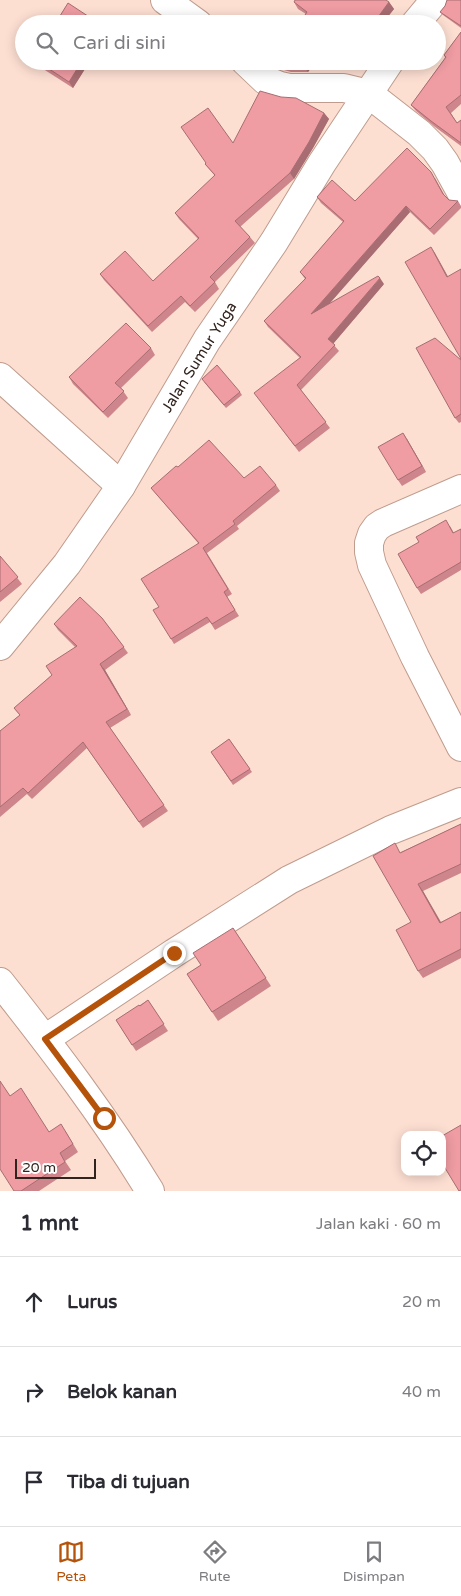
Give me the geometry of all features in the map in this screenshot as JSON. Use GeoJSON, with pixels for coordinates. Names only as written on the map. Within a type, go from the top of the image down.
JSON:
{"type":"FeatureCollection","features":[{"type":"Feature","properties":{"kind":"street"},"geometry":{"type":"LineString","coordinates":[[165,0],[186,15]]}},
{"type":"Feature","properties":{"kind":"street"},"geometry":{"type":"LineString","coordinates":[[422,15],[435,0]]}},
{"type":"Feature","properties":{"kind":"street"},"geometry":{"type":"LineString","coordinates":[[254,70],[265,80],[289,88],[344,88],[369,94],[419,133],[435,149],[461,192]]}},
{"type":"Feature","properties":{"kind":"street","name":"Jalan Sumur Yuga"},"geometry":{"type":"LineString","coordinates":[[0,646],[67,564],[121,486],[207,340],[274,242],[322,163],[384,70]]}},
{"type":"Feature","properties":{"kind":"street"},"geometry":{"type":"LineString","coordinates":[[0,377],[121,486]]}},
{"type":"Feature","properties":{"kind":"street"},"geometry":{"type":"LineString","coordinates":[[461,489],[383,523],[372,534],[369,552],[372,565],[415,657],[461,747]]}},
{"type":"Feature","properties":{"kind":"street"},"geometry":{"type":"LineString","coordinates":[[45,1039],[174,953],[289,880],[391,830],[461,802]]}},
{"type":"Feature","properties":{"kind":"street"},"geometry":{"type":"LineString","coordinates":[[0,982],[104,1118],[150,1191]]}},
{"type":"Feature","properties":{"kind":"building"},"geometry":{"type":"Polygon","coordinates":[[[295,0],[386,0],[389,2],[380,15],[305,15],[307,12],[294,2],[295,0]]]}},
{"type":"Feature","properties":{"kind":"building"},"geometry":{"type":"Polygon","coordinates":[[[447,0],[461,0],[461,26],[440,12],[447,0]]]}},
{"type":"Feature","properties":{"kind":"building"},"geometry":{"type":"Polygon","coordinates":[[[68,3],[86,15],[61,15],[68,3]]]}},
{"type":"Feature","properties":{"kind":"building"},"geometry":{"type":"Polygon","coordinates":[[[461,32],[461,95],[446,107],[457,123],[461,120],[461,143],[411,105],[437,70],[446,70],[446,52],[461,32]]]}},
{"type":"Feature","properties":{"kind":"building"},"geometry":{"type":"Polygon","coordinates":[[[51,70],[76,70],[69,82],[51,70]]]}},
{"type":"Feature","properties":{"kind":"building"},"geometry":{"type":"Polygon","coordinates":[[[260,91],[281,97],[296,98],[324,113],[290,173],[235,221],[250,237],[210,277],[215,282],[190,306],[181,296],[148,326],[100,274],[125,251],[153,281],[199,238],[175,213],[215,175],[205,164],[181,127],[208,108],[233,143],[260,91]]]}},
{"type":"Feature","properties":{"kind":"building"},"geometry":{"type":"Polygon","coordinates":[[[407,148],[431,172],[443,194],[449,200],[458,201],[430,229],[406,206],[311,314],[378,276],[380,278],[328,339],[335,345],[297,385],[326,422],[295,446],[254,393],[301,357],[264,321],[306,278],[300,272],[344,221],[317,197],[332,180],[355,201],[407,148]]]}},
{"type":"Feature","properties":{"kind":"building"},"geometry":{"type":"Polygon","coordinates":[[[431,247],[447,277],[461,269],[461,359],[405,262],[431,247]]]}},
{"type":"Feature","properties":{"kind":"building"},"geometry":{"type":"Polygon","coordinates":[[[126,323],[151,348],[115,383],[124,391],[103,412],[69,377],[126,323]]]}},
{"type":"Feature","properties":{"kind":"building"},"geometry":{"type":"Polygon","coordinates":[[[435,338],[461,360],[461,414],[455,418],[416,348],[435,338]]]}},
{"type":"Feature","properties":{"kind":"building"},"geometry":{"type":"Polygon","coordinates":[[[217,365],[240,392],[224,405],[202,379],[217,365]]]}},
{"type":"Feature","properties":{"kind":"building"},"geometry":{"type":"Polygon","coordinates":[[[403,433],[422,466],[398,480],[378,447],[403,433]]]}},
{"type":"Feature","properties":{"kind":"building"},"geometry":{"type":"Polygon","coordinates":[[[209,440],[244,478],[260,466],[276,485],[233,521],[235,524],[203,548],[228,589],[224,592],[235,610],[212,624],[207,617],[171,639],[153,610],[159,607],[141,579],[199,543],[151,488],[209,440]]]}},
{"type":"Feature","properties":{"kind":"building"},"geometry":{"type":"Polygon","coordinates":[[[446,520],[453,533],[461,529],[461,562],[417,588],[398,554],[419,542],[416,537],[446,520]]]}},
{"type":"Feature","properties":{"kind":"building"},"geometry":{"type":"Polygon","coordinates":[[[0,556],[18,577],[0,592],[0,556]]]}},
{"type":"Feature","properties":{"kind":"building"},"geometry":{"type":"Polygon","coordinates":[[[80,597],[102,618],[124,647],[100,664],[127,709],[106,722],[164,805],[139,822],[83,742],[28,793],[23,788],[0,807],[0,731],[20,715],[14,708],[52,675],[46,666],[77,646],[54,624],[80,597]]]}},
{"type":"Feature","properties":{"kind":"building"},"geometry":{"type":"Polygon","coordinates":[[[229,739],[250,769],[231,781],[211,752],[229,739]]]}},
{"type":"Feature","properties":{"kind":"building"},"geometry":{"type":"Polygon","coordinates":[[[461,824],[461,864],[418,884],[440,923],[461,912],[461,949],[418,971],[396,930],[411,922],[373,856],[395,843],[400,853],[461,824]]]}},
{"type":"Feature","properties":{"kind":"building"},"geometry":{"type":"Polygon","coordinates":[[[233,928],[266,978],[212,1012],[187,974],[201,965],[193,953],[233,928]]]}},
{"type":"Feature","properties":{"kind":"building"},"geometry":{"type":"Polygon","coordinates":[[[148,1000],[164,1024],[132,1045],[116,1020],[148,1000]]]}},
{"type":"Feature","properties":{"kind":"building"},"geometry":{"type":"Polygon","coordinates":[[[0,1081],[10,1096],[21,1088],[49,1132],[61,1124],[73,1144],[60,1153],[65,1162],[21,1191],[14,1191],[0,1169],[0,1081]]]}},
{"type":"Feature","properties":{"kind":"building"},"geometry":{"type":"Polygon","coordinates":[[[461,1125],[461,1190],[459,1191],[446,1170],[446,1134],[461,1125]]]}},
{"type":"Feature","properties":{"kind":"route"},"geometry":{"type":"LineString","coordinates":[[104,1118],[45,1039],[174,953]]}}]}
